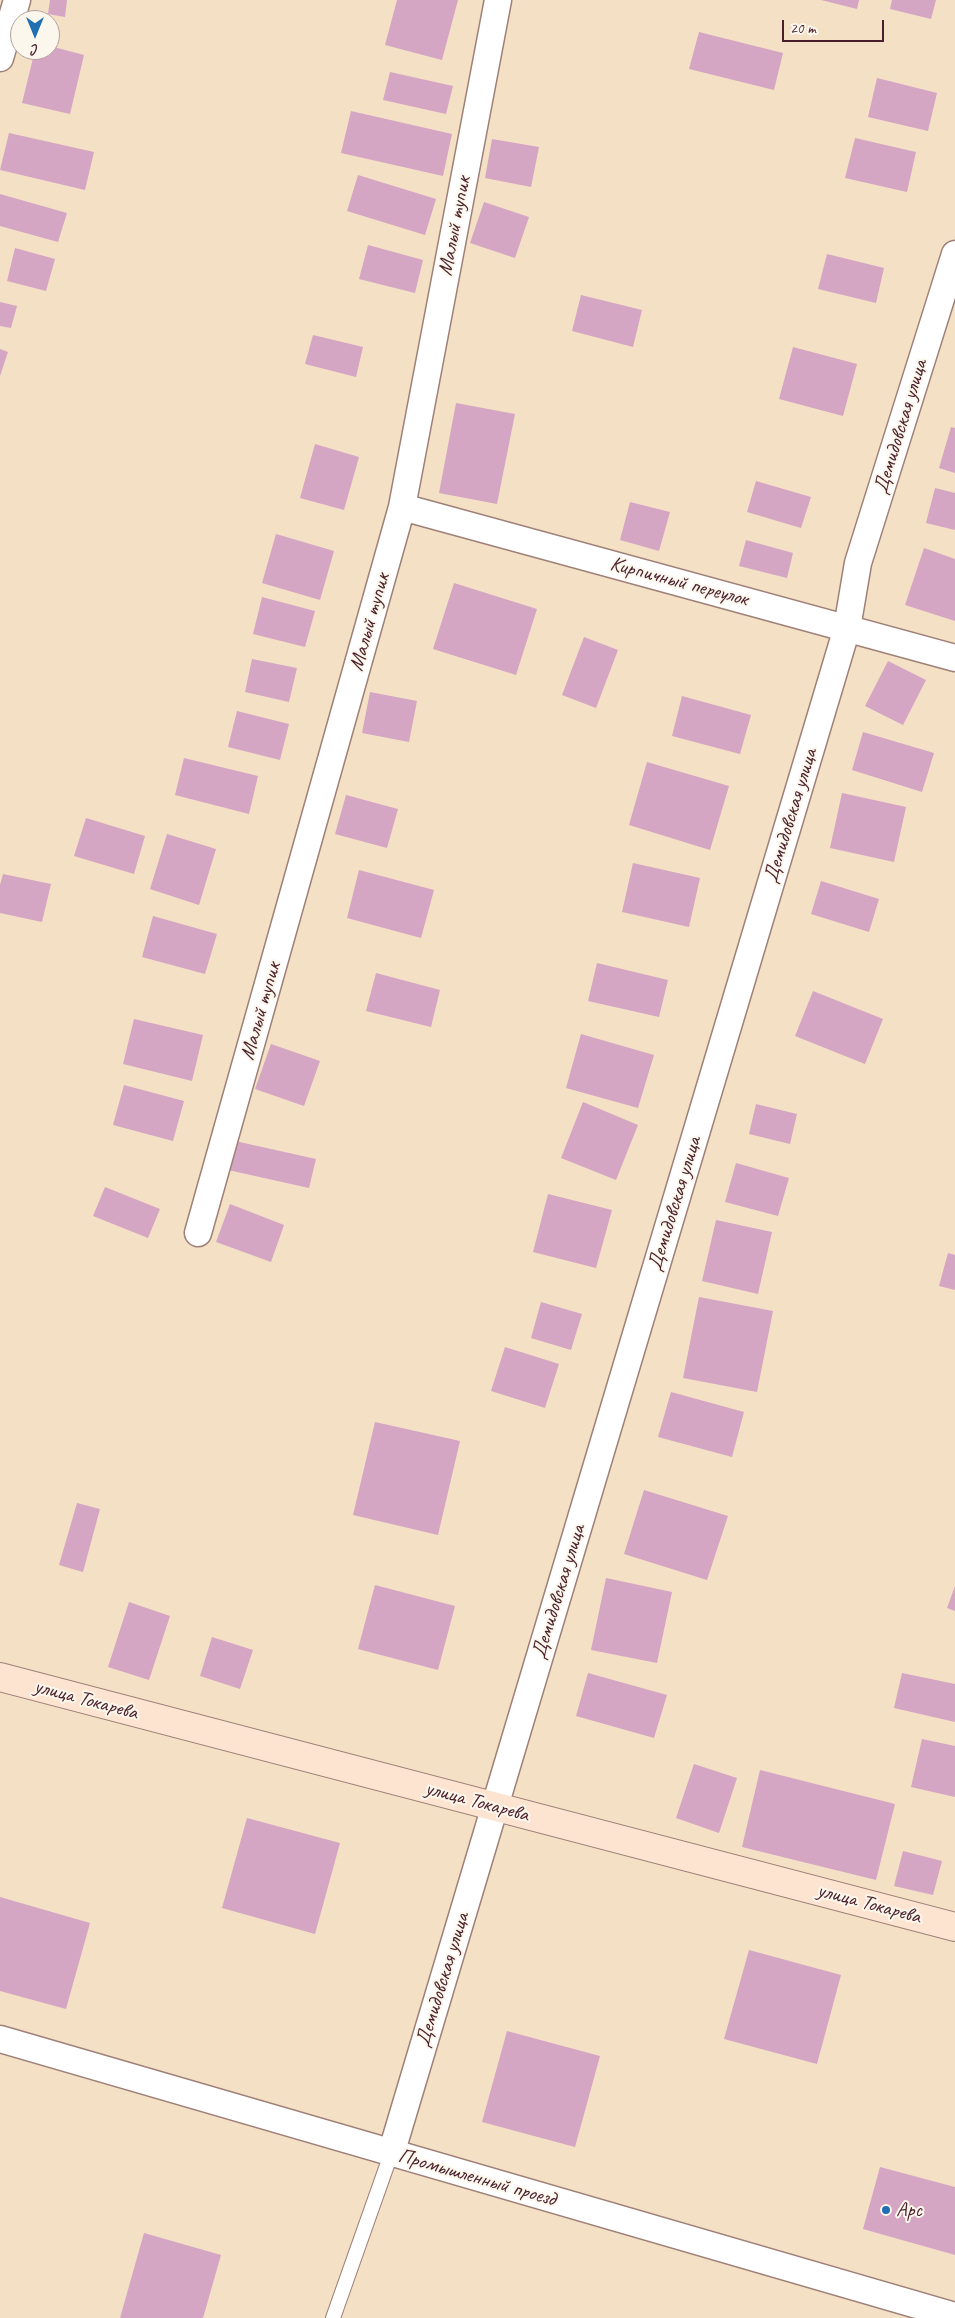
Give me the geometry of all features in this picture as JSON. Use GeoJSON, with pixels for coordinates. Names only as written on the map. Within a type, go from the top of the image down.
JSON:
{"type":"FeatureCollection","features":[{"type":"Feature","properties":{"kind":"street"},"geometry":{"type":"LineString","coordinates":[[0,58],[17,0]]}},
{"type":"Feature","properties":{"kind":"street","name":"Малый тупик"},"geometry":{"type":"LineString","coordinates":[[198,1233],[402,507],[498,0]]}},
{"type":"Feature","properties":{"kind":"street","name":"Демидовская улица"},"geometry":{"type":"LineString","coordinates":[[391,2154],[847,628],[858,563],[955,254]]}},
{"type":"Feature","properties":{"kind":"street","name":"Кирпичный переулок"},"geometry":{"type":"LineString","coordinates":[[402,507],[955,658]]}},
{"type":"Feature","properties":{"kind":"street","name":"улица Токарева"},"geometry":{"type":"LineString","coordinates":[[0,1677],[955,1927]]}},
{"type":"Feature","properties":{"kind":"street","name":"Промышленный проезд"},"geometry":{"type":"LineString","coordinates":[[0,2039],[391,2154],[955,2316]]}},
{"type":"Feature","properties":{"kind":"lane"},"geometry":{"type":"LineString","coordinates":[[333,2318],[391,2154]]}},
{"type":"Feature","properties":{"kind":"building"},"geometry":{"type":"Polygon","coordinates":[[[50,0],[67,0],[65,17],[60,16],[60,10],[49,10],[50,0]]]}},
{"type":"Feature","properties":{"kind":"building"},"geometry":{"type":"Polygon","coordinates":[[[397,0],[458,0],[442,60],[385,45],[397,0]]]}},
{"type":"Feature","properties":{"kind":"building"},"geometry":{"type":"Polygon","coordinates":[[[821,0],[859,0],[857,9],[821,0]]]}},
{"type":"Feature","properties":{"kind":"building"},"geometry":{"type":"Polygon","coordinates":[[[892,0],[936,0],[931,19],[890,9],[892,0]]]}},
{"type":"Feature","properties":{"kind":"building"},"geometry":{"type":"Polygon","coordinates":[[[699,32],[783,53],[774,90],[689,69],[699,32]]]}},
{"type":"Feature","properties":{"kind":"building"},"geometry":{"type":"Polygon","coordinates":[[[60,49],[84,55],[70,114],[22,103],[33,60],[60,60],[60,49]]]}},
{"type":"Feature","properties":{"kind":"building"},"geometry":{"type":"Polygon","coordinates":[[[390,72],[453,86],[446,114],[383,100],[390,72]]]}},
{"type":"Feature","properties":{"kind":"building"},"geometry":{"type":"Polygon","coordinates":[[[877,78],[937,93],[928,131],[868,117],[877,78]]]}},
{"type":"Feature","properties":{"kind":"building"},"geometry":{"type":"Polygon","coordinates":[[[351,111],[452,134],[443,176],[341,153],[351,111]]]}},
{"type":"Feature","properties":{"kind":"building"},"geometry":{"type":"Polygon","coordinates":[[[9,133],[94,152],[85,190],[0,170],[9,133]]]}},
{"type":"Feature","properties":{"kind":"building"},"geometry":{"type":"Polygon","coordinates":[[[855,138],[916,152],[907,192],[845,178],[855,138]]]}},
{"type":"Feature","properties":{"kind":"building"},"geometry":{"type":"Polygon","coordinates":[[[492,139],[539,147],[531,187],[485,178],[492,139]]]}},
{"type":"Feature","properties":{"kind":"building"},"geometry":{"type":"Polygon","coordinates":[[[358,175],[436,199],[425,235],[347,211],[358,175]]]}},
{"type":"Feature","properties":{"kind":"building"},"geometry":{"type":"Polygon","coordinates":[[[0,194],[67,213],[58,242],[0,226],[0,194]]]}},
{"type":"Feature","properties":{"kind":"building"},"geometry":{"type":"Polygon","coordinates":[[[484,202],[529,217],[515,258],[470,243],[484,202]]]}},
{"type":"Feature","properties":{"kind":"building"},"geometry":{"type":"Polygon","coordinates":[[[368,245],[423,260],[415,293],[359,279],[368,245]]]}},
{"type":"Feature","properties":{"kind":"building"},"geometry":{"type":"Polygon","coordinates":[[[15,248],[55,259],[46,291],[7,281],[15,248]]]}},
{"type":"Feature","properties":{"kind":"building"},"geometry":{"type":"Polygon","coordinates":[[[827,254],[884,268],[876,303],[818,289],[827,254]]]}},
{"type":"Feature","properties":{"kind":"building"},"geometry":{"type":"Polygon","coordinates":[[[581,295],[642,310],[633,347],[572,331],[581,295]]]}},
{"type":"Feature","properties":{"kind":"building"},"geometry":{"type":"Polygon","coordinates":[[[0,302],[17,306],[11,328],[0,326],[0,302]]]}},
{"type":"Feature","properties":{"kind":"building"},"geometry":{"type":"Polygon","coordinates":[[[313,335],[363,347],[356,377],[305,364],[313,335]]]}},
{"type":"Feature","properties":{"kind":"building"},"geometry":{"type":"Polygon","coordinates":[[[793,347],[857,364],[843,416],[779,399],[793,347]]]}},
{"type":"Feature","properties":{"kind":"building"},"geometry":{"type":"Polygon","coordinates":[[[0,349],[8,352],[0,376],[0,349]]]}},
{"type":"Feature","properties":{"kind":"building"},"geometry":{"type":"Polygon","coordinates":[[[456,403],[515,414],[497,504],[439,493],[456,403]]]}},
{"type":"Feature","properties":{"kind":"building"},"geometry":{"type":"Polygon","coordinates":[[[951,427],[955,428],[955,473],[939,468],[951,427]]]}},
{"type":"Feature","properties":{"kind":"building"},"geometry":{"type":"Polygon","coordinates":[[[315,444],[359,457],[344,510],[300,498],[315,444]]]}},
{"type":"Feature","properties":{"kind":"building"},"geometry":{"type":"Polygon","coordinates":[[[756,481],[811,497],[801,528],[747,512],[756,481]]]}},
{"type":"Feature","properties":{"kind":"building"},"geometry":{"type":"Polygon","coordinates":[[[935,488],[955,493],[955,530],[926,523],[935,488]]]}},
{"type":"Feature","properties":{"kind":"building"},"geometry":{"type":"Polygon","coordinates":[[[630,502],[670,512],[659,551],[620,540],[630,502]]]}},
{"type":"Feature","properties":{"kind":"building"},"geometry":{"type":"Polygon","coordinates":[[[276,534],[334,551],[320,600],[262,583],[276,534]]]}},
{"type":"Feature","properties":{"kind":"building"},"geometry":{"type":"Polygon","coordinates":[[[746,540],[793,553],[787,578],[739,566],[746,540]]]}},
{"type":"Feature","properties":{"kind":"building"},"geometry":{"type":"Polygon","coordinates":[[[924,548],[955,559],[955,621],[905,605],[924,548]]]}},
{"type":"Feature","properties":{"kind":"building"},"geometry":{"type":"Polygon","coordinates":[[[454,583],[537,609],[516,675],[433,649],[454,583]]]}},
{"type":"Feature","properties":{"kind":"building"},"geometry":{"type":"Polygon","coordinates":[[[262,597],[315,611],[305,647],[253,634],[262,597]]]}},
{"type":"Feature","properties":{"kind":"building"},"geometry":{"type":"Polygon","coordinates":[[[584,637],[618,650],[596,708],[562,695],[584,637]]]}},
{"type":"Feature","properties":{"kind":"building"},"geometry":{"type":"Polygon","coordinates":[[[252,659],[297,668],[289,702],[245,692],[252,659]]]}},
{"type":"Feature","properties":{"kind":"building"},"geometry":{"type":"Polygon","coordinates":[[[888,661],[926,680],[903,725],[865,706],[888,661]]]}},
{"type":"Feature","properties":{"kind":"building"},"geometry":{"type":"Polygon","coordinates":[[[370,692],[417,701],[409,742],[362,733],[370,692]]]}},
{"type":"Feature","properties":{"kind":"building"},"geometry":{"type":"Polygon","coordinates":[[[682,696],[751,715],[740,754],[672,736],[682,696]]]}},
{"type":"Feature","properties":{"kind":"building"},"geometry":{"type":"Polygon","coordinates":[[[237,711],[289,724],[280,760],[228,747],[237,711]]]}},
{"type":"Feature","properties":{"kind":"building"},"geometry":{"type":"Polygon","coordinates":[[[863,732],[934,753],[922,792],[852,770],[863,732]]]}},
{"type":"Feature","properties":{"kind":"building"},"geometry":{"type":"Polygon","coordinates":[[[184,758],[258,776],[249,814],[175,795],[184,758]]]}},
{"type":"Feature","properties":{"kind":"building"},"geometry":{"type":"Polygon","coordinates":[[[647,762],[729,786],[710,850],[629,825],[647,762]]]}},
{"type":"Feature","properties":{"kind":"building"},"geometry":{"type":"Polygon","coordinates":[[[842,793],[906,807],[894,862],[830,848],[842,793]]]}},
{"type":"Feature","properties":{"kind":"building"},"geometry":{"type":"Polygon","coordinates":[[[346,795],[398,809],[387,848],[335,834],[346,795]]]}},
{"type":"Feature","properties":{"kind":"building"},"geometry":{"type":"Polygon","coordinates":[[[86,818],[145,836],[134,874],[74,856],[86,818]]]}},
{"type":"Feature","properties":{"kind":"building"},"geometry":{"type":"Polygon","coordinates":[[[167,834],[216,849],[199,905],[150,889],[167,834]]]}},
{"type":"Feature","properties":{"kind":"building"},"geometry":{"type":"Polygon","coordinates":[[[633,863],[700,878],[689,927],[622,912],[633,863]]]}},
{"type":"Feature","properties":{"kind":"building"},"geometry":{"type":"Polygon","coordinates":[[[359,870],[434,890],[421,938],[347,918],[359,870]]]}},
{"type":"Feature","properties":{"kind":"building"},"geometry":{"type":"Polygon","coordinates":[[[3,874],[51,884],[42,922],[0,913],[0,885],[3,874]]]}},
{"type":"Feature","properties":{"kind":"building"},"geometry":{"type":"Polygon","coordinates":[[[821,881],[879,899],[869,932],[811,914],[821,881]]]}},
{"type":"Feature","properties":{"kind":"building"},"geometry":{"type":"Polygon","coordinates":[[[153,916],[217,934],[205,974],[142,957],[153,916]]]}},
{"type":"Feature","properties":{"kind":"building"},"geometry":{"type":"Polygon","coordinates":[[[597,963],[668,980],[659,1017],[588,1001],[597,963]]]}},
{"type":"Feature","properties":{"kind":"building"},"geometry":{"type":"Polygon","coordinates":[[[376,973],[440,990],[431,1027],[366,1011],[376,973]]]}},
{"type":"Feature","properties":{"kind":"building"},"geometry":{"type":"Polygon","coordinates":[[[813,991],[883,1019],[865,1064],[795,1036],[813,991]]]}},
{"type":"Feature","properties":{"kind":"building"},"geometry":{"type":"Polygon","coordinates":[[[134,1019],[203,1035],[192,1081],[123,1064],[134,1019]]]}},
{"type":"Feature","properties":{"kind":"building"},"geometry":{"type":"Polygon","coordinates":[[[581,1034],[654,1055],[638,1108],[566,1088],[581,1034]]]}},
{"type":"Feature","properties":{"kind":"building"},"geometry":{"type":"Polygon","coordinates":[[[271,1044],[320,1061],[304,1106],[255,1089],[271,1044]]]}},
{"type":"Feature","properties":{"kind":"building"},"geometry":{"type":"Polygon","coordinates":[[[124,1085],[184,1101],[173,1141],[113,1125],[124,1085]]]}},
{"type":"Feature","properties":{"kind":"building"},"geometry":{"type":"Polygon","coordinates":[[[583,1102],[638,1125],[616,1180],[561,1158],[583,1102]]]}},
{"type":"Feature","properties":{"kind":"building"},"geometry":{"type":"Polygon","coordinates":[[[756,1104],[797,1114],[790,1144],[749,1134],[756,1104]]]}},
{"type":"Feature","properties":{"kind":"building"},"geometry":{"type":"Polygon","coordinates":[[[235,1141],[316,1159],[309,1188],[228,1170],[235,1141]]]}},
{"type":"Feature","properties":{"kind":"building"},"geometry":{"type":"Polygon","coordinates":[[[736,1163],[789,1178],[778,1216],[725,1202],[736,1163]]]}},
{"type":"Feature","properties":{"kind":"building"},"geometry":{"type":"Polygon","coordinates":[[[105,1187],[160,1209],[148,1238],[93,1216],[105,1187]]]}},
{"type":"Feature","properties":{"kind":"building"},"geometry":{"type":"Polygon","coordinates":[[[548,1194],[612,1210],[596,1268],[533,1252],[548,1194]]]}},
{"type":"Feature","properties":{"kind":"building"},"geometry":{"type":"Polygon","coordinates":[[[230,1204],[284,1225],[271,1262],[216,1242],[230,1204]]]}},
{"type":"Feature","properties":{"kind":"building"},"geometry":{"type":"Polygon","coordinates":[[[716,1220],[772,1232],[758,1294],[702,1281],[716,1220]]]}},
{"type":"Feature","properties":{"kind":"building"},"geometry":{"type":"Polygon","coordinates":[[[948,1253],[955,1255],[955,1290],[939,1286],[948,1253]]]}},
{"type":"Feature","properties":{"kind":"building"},"geometry":{"type":"Polygon","coordinates":[[[699,1297],[773,1311],[757,1392],[683,1378],[699,1297]]]}},
{"type":"Feature","properties":{"kind":"building"},"geometry":{"type":"Polygon","coordinates":[[[541,1302],[582,1314],[571,1350],[531,1338],[541,1302]]]}},
{"type":"Feature","properties":{"kind":"building"},"geometry":{"type":"Polygon","coordinates":[[[505,1347],[559,1364],[545,1408],[491,1391],[505,1347]]]}},
{"type":"Feature","properties":{"kind":"building"},"geometry":{"type":"Polygon","coordinates":[[[671,1392],[744,1412],[732,1457],[658,1437],[671,1392]]]}},
{"type":"Feature","properties":{"kind":"building"},"geometry":{"type":"Polygon","coordinates":[[[375,1422],[460,1441],[438,1535],[353,1515],[375,1422]]]}},
{"type":"Feature","properties":{"kind":"building"},"geometry":{"type":"Polygon","coordinates":[[[644,1490],[728,1516],[707,1580],[624,1554],[644,1490]]]}},
{"type":"Feature","properties":{"kind":"building"},"geometry":{"type":"Polygon","coordinates":[[[77,1503],[100,1509],[83,1572],[59,1565],[77,1503]]]}},
{"type":"Feature","properties":{"kind":"building"},"geometry":{"type":"Polygon","coordinates":[[[606,1578],[672,1592],[657,1663],[591,1650],[606,1578]]]}},
{"type":"Feature","properties":{"kind":"building"},"geometry":{"type":"Polygon","coordinates":[[[375,1585],[455,1606],[438,1670],[358,1649],[375,1585]]]}},
{"type":"Feature","properties":{"kind":"building"},"geometry":{"type":"Polygon","coordinates":[[[955,1586],[955,1611],[947,1608],[955,1586]]]}},
{"type":"Feature","properties":{"kind":"building"},"geometry":{"type":"Polygon","coordinates":[[[129,1602],[170,1616],[149,1680],[108,1667],[129,1602]]]}},
{"type":"Feature","properties":{"kind":"building"},"geometry":{"type":"Polygon","coordinates":[[[212,1637],[253,1650],[240,1689],[200,1676],[212,1637]]]}},
{"type":"Feature","properties":{"kind":"building"},"geometry":{"type":"Polygon","coordinates":[[[588,1673],[667,1695],[654,1738],[576,1716],[588,1673]]]}},
{"type":"Feature","properties":{"kind":"building"},"geometry":{"type":"Polygon","coordinates":[[[902,1673],[955,1684],[955,1722],[894,1708],[902,1673]]]}},
{"type":"Feature","properties":{"kind":"building"},"geometry":{"type":"Polygon","coordinates":[[[922,1739],[955,1746],[955,1797],[911,1787],[922,1739]]]}},
{"type":"Feature","properties":{"kind":"building"},"geometry":{"type":"Polygon","coordinates":[[[694,1764],[737,1778],[719,1833],[676,1818],[694,1764]]]}},
{"type":"Feature","properties":{"kind":"building"},"geometry":{"type":"Polygon","coordinates":[[[760,1770],[895,1804],[876,1880],[742,1847],[760,1770]]]}},
{"type":"Feature","properties":{"kind":"building"},"geometry":{"type":"Polygon","coordinates":[[[247,1818],[340,1843],[315,1934],[222,1908],[247,1818]]]}},
{"type":"Feature","properties":{"kind":"building"},"geometry":{"type":"Polygon","coordinates":[[[903,1851],[942,1861],[933,1895],[894,1886],[903,1851]]]}},
{"type":"Feature","properties":{"kind":"building"},"geometry":{"type":"Polygon","coordinates":[[[0,1897],[90,1923],[66,2009],[0,1991],[0,1897]]]}},
{"type":"Feature","properties":{"kind":"building"},"geometry":{"type":"Polygon","coordinates":[[[749,1950],[841,1975],[817,2064],[724,2039],[749,1950]]]}},
{"type":"Feature","properties":{"kind":"building"},"geometry":{"type":"Polygon","coordinates":[[[507,2031],[600,2056],[575,2147],[482,2122],[507,2031]]]}},
{"type":"Feature","properties":{"kind":"building"},"geometry":{"type":"Polygon","coordinates":[[[880,2167],[955,2187],[955,2255],[863,2229],[880,2167]]]}},
{"type":"Feature","properties":{"kind":"building"},"geometry":{"type":"Polygon","coordinates":[[[144,2233],[221,2255],[203,2318],[120,2318],[144,2233]]]}},
{"type":"Feature","properties":{"kind":"place","name":"Арс"},"geometry":{"type":"Point","coordinates":[886,2210]}}]}
